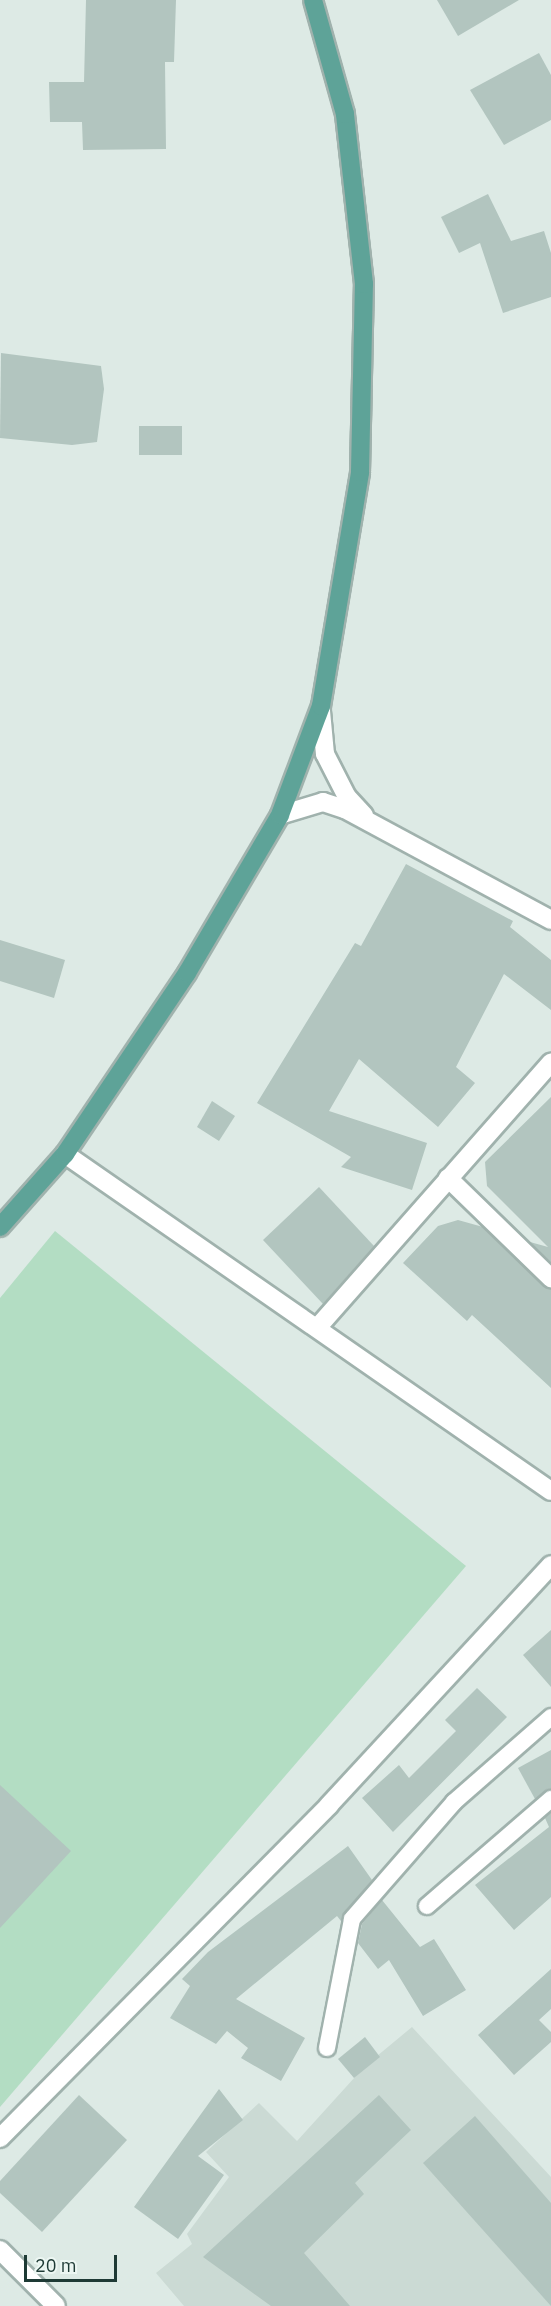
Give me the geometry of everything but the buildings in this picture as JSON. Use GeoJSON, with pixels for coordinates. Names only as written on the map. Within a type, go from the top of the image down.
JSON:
{"type":"FeatureCollection","features":[{"type":"Feature","properties":{"kind":"main road"},"geometry":{"type":"LineString","coordinates":[[0,1227],[65,1154],[187,973],[280,815],[321,706],[360,472],[364,284],[345,114],[313,0]]}},
{"type":"Feature","properties":{"kind":"street"},"geometry":{"type":"LineString","coordinates":[[321,706],[325,754],[347,797],[371,822]]}},
{"type":"Feature","properties":{"kind":"street"},"geometry":{"type":"LineString","coordinates":[[280,815],[323,802],[371,822],[551,920]]}},
{"type":"Feature","properties":{"kind":"street"},"geometry":{"type":"LineString","coordinates":[[317,1328],[447,1178],[551,1064]]}},
{"type":"Feature","properties":{"kind":"street"},"geometry":{"type":"LineString","coordinates":[[65,1154],[551,1491]]}},
{"type":"Feature","properties":{"kind":"street"},"geometry":{"type":"LineString","coordinates":[[447,1178],[551,1278]]}},
{"type":"Feature","properties":{"kind":"street"},"geometry":{"type":"LineString","coordinates":[[0,2138],[329,1805],[551,1565]]}},
{"type":"Feature","properties":{"kind":"street"},"geometry":{"type":"LineString","coordinates":[[0,2250],[56,2306]]}},
{"type":"Feature","properties":{"kind":"lane"},"geometry":{"type":"LineString","coordinates":[[327,2048],[352,1919],[454,1802],[551,1717]]}},
{"type":"Feature","properties":{"kind":"lane"},"geometry":{"type":"LineString","coordinates":[[426,1906],[551,1799]]}},
{"type":"Feature","properties":{"kind":"shaded area"},"geometry":{"type":"Polygon","coordinates":[[[412,2027],[551,2177],[551,2306],[184,2306],[156,2273],[192,2244],[187,2234],[229,2177],[206,2152],[259,2103],[297,2141],[365,2066],[412,2027]]]}},
{"type":"Feature","properties":{"kind":"green space"},"geometry":{"type":"Polygon","coordinates":[[[55,1231],[466,1566],[0,2107],[0,1298],[55,1231]]]}}]}
